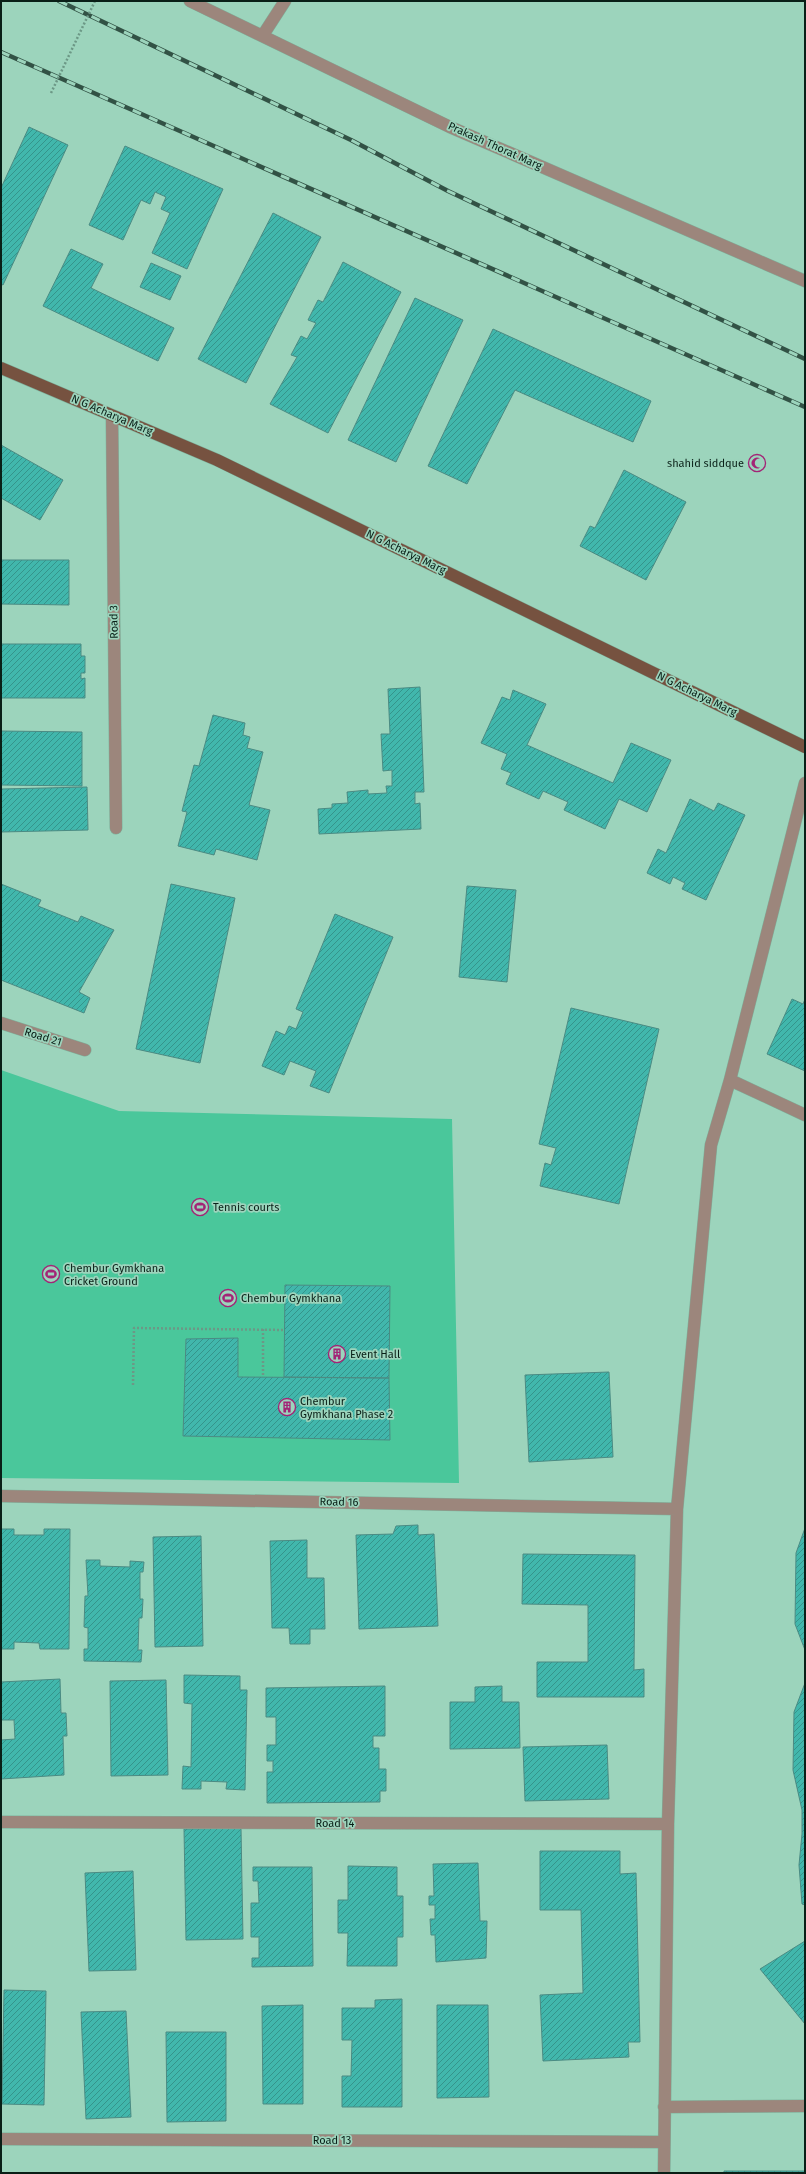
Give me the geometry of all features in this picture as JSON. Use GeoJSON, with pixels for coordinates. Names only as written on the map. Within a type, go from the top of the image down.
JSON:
{"type":"FeatureCollection","features":[{"type":"Feature","properties":{"kind":"main road","name":"N G Acharya Marg"},"geometry":{"type":"LineString","coordinates":[[1,368],[217,460],[805,747]]}},
{"type":"Feature","properties":{"kind":"street","name":"Prakash Thorat Marg"},"geometry":{"type":"LineString","coordinates":[[190,1],[450,126],[805,281]]}},
{"type":"Feature","properties":{"kind":"street"},"geometry":{"type":"LineString","coordinates":[[263,35],[285,1]]}},
{"type":"Feature","properties":{"kind":"street","name":"Road 3"},"geometry":{"type":"LineString","coordinates":[[112,416],[116,828]]}},
{"type":"Feature","properties":{"kind":"street"},"geometry":{"type":"LineString","coordinates":[[664,2173],[668,1824],[677,1509],[711,1145],[730,1080],[805,783]]}},
{"type":"Feature","properties":{"kind":"street","name":"Road 21"},"geometry":{"type":"LineString","coordinates":[[1,1023],[86,1050]]}},
{"type":"Feature","properties":{"kind":"street"},"geometry":{"type":"LineString","coordinates":[[730,1080],[805,1115]]}},
{"type":"Feature","properties":{"kind":"street","name":"Road 16"},"geometry":{"type":"LineString","coordinates":[[1,1496],[677,1509]]}},
{"type":"Feature","properties":{"kind":"street","name":"Road 14"},"geometry":{"type":"LineString","coordinates":[[1,1822],[668,1824]]}},
{"type":"Feature","properties":{"kind":"street"},"geometry":{"type":"LineString","coordinates":[[664,2107],[805,2106]]}},
{"type":"Feature","properties":{"kind":"street","name":"Road 13"},"geometry":{"type":"LineString","coordinates":[[1,2138],[664,2142]]}},
{"type":"Feature","properties":{"kind":"path"},"geometry":{"type":"LineString","coordinates":[[51,93],[95,1]]}},
{"type":"Feature","properties":{"kind":"path"},"geometry":{"type":"LineString","coordinates":[[133,1385],[134,1328],[285,1330]]}},
{"type":"Feature","properties":{"kind":"path"},"geometry":{"type":"LineString","coordinates":[[263,1329],[263,1377]]}},
{"type":"Feature","properties":{"kind":"green space","name":"Chembur Gymkhana"},"geometry":{"type":"Polygon","coordinates":[[[1,1070],[119,1111],[452,1119],[459,1483],[1,1478],[1,1070]]]}},
{"type":"Feature","properties":{"kind":"building"},"geometry":{"type":"Polygon","coordinates":[[[29,127],[68,145],[3,285],[1,284],[1,188],[29,127]]]}},
{"type":"Feature","properties":{"kind":"building"},"geometry":{"type":"Polygon","coordinates":[[[125,146],[223,189],[187,269],[152,253],[170,213],[161,209],[166,197],[155,192],[150,204],[141,200],[123,240],[89,225],[125,146]]]}},
{"type":"Feature","properties":{"kind":"building"},"geometry":{"type":"Polygon","coordinates":[[[273,213],[321,237],[246,383],[198,359],[273,213]]]}},
{"type":"Feature","properties":{"kind":"building"},"geometry":{"type":"Polygon","coordinates":[[[71,249],[103,264],[91,288],[174,328],[158,361],[43,306],[71,249]]]}},
{"type":"Feature","properties":{"kind":"building"},"geometry":{"type":"Polygon","coordinates":[[[343,262],[401,292],[328,433],[270,404],[297,357],[291,355],[301,336],[307,339],[316,323],[308,320],[318,300],[323,302],[343,262]]]}},
{"type":"Feature","properties":{"kind":"building"},"geometry":{"type":"Polygon","coordinates":[[[151,263],[181,276],[170,300],[140,287],[151,263]]]}},
{"type":"Feature","properties":{"kind":"building"},"geometry":{"type":"Polygon","coordinates":[[[415,298],[463,320],[396,462],[348,440],[415,298]]]}},
{"type":"Feature","properties":{"kind":"building"},"geometry":{"type":"Polygon","coordinates":[[[493,329],[651,401],[633,442],[515,390],[467,484],[428,466],[493,329]]]}},
{"type":"Feature","properties":{"kind":"building"},"geometry":{"type":"Polygon","coordinates":[[[1,445],[63,480],[40,520],[1,498],[1,445]]]}},
{"type":"Feature","properties":{"kind":"building"},"geometry":{"type":"Polygon","coordinates":[[[624,470],[686,502],[646,580],[580,546],[590,526],[595,528],[624,470]]]}},
{"type":"Feature","properties":{"kind":"building"},"geometry":{"type":"Polygon","coordinates":[[[1,560],[69,560],[69,605],[1,604],[1,560]]]}},
{"type":"Feature","properties":{"kind":"building"},"geometry":{"type":"Polygon","coordinates":[[[1,644],[81,644],[81,656],[85,656],[85,673],[81,673],[81,679],[85,678],[85,698],[1,698],[1,644]]]}},
{"type":"Feature","properties":{"kind":"building"},"geometry":{"type":"Polygon","coordinates":[[[420,687],[424,792],[415,792],[415,804],[420,803],[421,829],[319,834],[318,809],[332,808],[332,804],[348,803],[347,792],[368,790],[368,794],[387,793],[386,786],[392,786],[392,770],[383,771],[381,734],[390,734],[388,689],[420,687]]]}},
{"type":"Feature","properties":{"kind":"building"},"geometry":{"type":"Polygon","coordinates":[[[513,690],[546,704],[527,745],[613,783],[631,743],[671,760],[647,812],[619,799],[605,829],[564,810],[568,802],[543,791],[539,799],[506,784],[511,773],[501,769],[507,754],[481,743],[502,697],[510,700],[513,690]]]}},
{"type":"Feature","properties":{"kind":"building"},"geometry":{"type":"Polygon","coordinates":[[[213,715],[245,723],[243,735],[250,737],[247,748],[263,752],[249,805],[270,810],[257,860],[216,849],[214,855],[178,846],[187,812],[182,811],[194,765],[199,766],[213,715]]]}},
{"type":"Feature","properties":{"kind":"building"},"geometry":{"type":"Polygon","coordinates":[[[1,731],[82,732],[82,786],[1,785],[1,731]]]}},
{"type":"Feature","properties":{"kind":"building"},"geometry":{"type":"Polygon","coordinates":[[[87,787],[88,830],[1,832],[1,789],[87,787]]]}},
{"type":"Feature","properties":{"kind":"building"},"geometry":{"type":"Polygon","coordinates":[[[690,799],[714,811],[718,803],[745,815],[706,900],[682,889],[685,883],[673,877],[670,884],[647,873],[658,849],[666,853],[690,799]]]}},
{"type":"Feature","properties":{"kind":"building"},"geometry":{"type":"Polygon","coordinates":[[[1,884],[41,900],[38,906],[78,922],[81,916],[114,930],[79,992],[90,998],[84,1013],[1,980],[1,884]]]}},
{"type":"Feature","properties":{"kind":"building"},"geometry":{"type":"Polygon","coordinates":[[[171,884],[235,898],[200,1063],[136,1049],[171,884]]]}},
{"type":"Feature","properties":{"kind":"building"},"geometry":{"type":"Polygon","coordinates":[[[467,886],[516,890],[507,982],[459,977],[467,886]]]}},
{"type":"Feature","properties":{"kind":"building"},"geometry":{"type":"Polygon","coordinates":[[[335,914],[393,937],[329,1093],[310,1086],[316,1071],[290,1061],[284,1075],[262,1066],[276,1031],[285,1035],[289,1026],[296,1029],[303,1012],[296,1009],[335,914]]]}},
{"type":"Feature","properties":{"kind":"building"},"geometry":{"type":"Polygon","coordinates":[[[792,999],[803,1004],[805,999],[805,1071],[767,1054],[792,999]]]}},
{"type":"Feature","properties":{"kind":"building"},"geometry":{"type":"Polygon","coordinates":[[[571,1008],[659,1029],[619,1204],[540,1186],[545,1163],[551,1165],[556,1148],[539,1144],[571,1008]]]}},
{"type":"Feature","properties":{"kind":"building","name":"Event Hall"},"geometry":{"type":"Polygon","coordinates":[[[285,1285],[390,1286],[389,1378],[284,1377],[285,1285]]]}},
{"type":"Feature","properties":{"kind":"building","name":"Chembur Gymkhana Phase 2"},"geometry":{"type":"Polygon","coordinates":[[[238,1338],[238,1377],[389,1378],[390,1440],[183,1436],[186,1339],[238,1338]]]}},
{"type":"Feature","properties":{"kind":"building"},"geometry":{"type":"Polygon","coordinates":[[[609,1372],[613,1457],[529,1462],[525,1375],[609,1372]]]}},
{"type":"Feature","properties":{"kind":"building"},"geometry":{"type":"Polygon","coordinates":[[[418,1525],[418,1535],[434,1534],[438,1626],[359,1629],[356,1535],[393,1534],[396,1526],[418,1525]]]}},
{"type":"Feature","properties":{"kind":"building"},"geometry":{"type":"Polygon","coordinates":[[[805,1528],[805,1650],[795,1624],[796,1553],[805,1528]]]}},
{"type":"Feature","properties":{"kind":"building"},"geometry":{"type":"Polygon","coordinates":[[[1,1529],[14,1529],[14,1535],[44,1535],[44,1529],[70,1529],[69,1649],[40,1649],[39,1643],[14,1642],[14,1649],[1,1649],[1,1529]]]}},
{"type":"Feature","properties":{"kind":"building"},"geometry":{"type":"Polygon","coordinates":[[[201,1536],[203,1646],[155,1647],[153,1537],[201,1536]]]}},
{"type":"Feature","properties":{"kind":"building"},"geometry":{"type":"Polygon","coordinates":[[[307,1540],[307,1578],[324,1578],[325,1629],[310,1629],[310,1644],[290,1644],[289,1628],[272,1628],[270,1541],[307,1540]]]}},
{"type":"Feature","properties":{"kind":"building"},"geometry":{"type":"Polygon","coordinates":[[[523,1554],[635,1555],[634,1670],[644,1669],[644,1697],[537,1697],[537,1662],[588,1662],[588,1605],[522,1604],[523,1554]]]}},
{"type":"Feature","properties":{"kind":"building"},"geometry":{"type":"Polygon","coordinates":[[[86,1560],[100,1560],[100,1566],[130,1567],[130,1561],[144,1562],[143,1572],[140,1572],[140,1599],[143,1599],[142,1618],[139,1618],[138,1650],[142,1650],[141,1662],[84,1661],[84,1649],[88,1649],[88,1628],[84,1627],[85,1596],[88,1596],[86,1560]]]}},
{"type":"Feature","properties":{"kind":"building"},"geometry":{"type":"Polygon","coordinates":[[[184,1675],[240,1676],[240,1690],[247,1690],[245,1790],[226,1789],[227,1782],[201,1781],[201,1789],[182,1789],[183,1766],[191,1767],[192,1704],[184,1703],[184,1675]]]}},
{"type":"Feature","properties":{"kind":"building"},"geometry":{"type":"Polygon","coordinates":[[[60,1679],[61,1713],[66,1713],[67,1736],[63,1736],[64,1775],[1,1779],[1,1740],[15,1739],[14,1720],[1,1720],[1,1682],[60,1679]]]}},
{"type":"Feature","properties":{"kind":"building"},"geometry":{"type":"Polygon","coordinates":[[[166,1680],[168,1775],[111,1776],[110,1681],[166,1680]]]}},
{"type":"Feature","properties":{"kind":"building"},"geometry":{"type":"Polygon","coordinates":[[[805,1683],[805,1905],[802,1904],[799,1865],[802,1834],[802,1810],[793,1770],[794,1712],[805,1683]]]}},
{"type":"Feature","properties":{"kind":"building"},"geometry":{"type":"Polygon","coordinates":[[[385,1686],[385,1736],[373,1736],[373,1748],[379,1748],[379,1769],[386,1769],[386,1791],[380,1791],[380,1802],[267,1803],[267,1772],[273,1772],[273,1761],[267,1761],[267,1745],[276,1745],[276,1717],[266,1717],[266,1688],[385,1686]]]}},
{"type":"Feature","properties":{"kind":"building"},"geometry":{"type":"Polygon","coordinates":[[[502,1686],[502,1702],[519,1702],[520,1748],[450,1749],[450,1702],[475,1702],[475,1687],[502,1686]]]}},
{"type":"Feature","properties":{"kind":"building"},"geometry":{"type":"Polygon","coordinates":[[[607,1745],[609,1799],[525,1801],[523,1747],[607,1745]]]}},
{"type":"Feature","properties":{"kind":"building"},"geometry":{"type":"Polygon","coordinates":[[[241,1828],[243,1939],[186,1940],[184,1829],[241,1828]]]}},
{"type":"Feature","properties":{"kind":"building"},"geometry":{"type":"Polygon","coordinates":[[[540,1851],[620,1851],[620,1874],[636,1873],[640,2042],[628,2042],[629,2057],[543,2061],[540,1995],[583,1993],[581,1910],[540,1910],[540,1851]]]}},
{"type":"Feature","properties":{"kind":"building"},"geometry":{"type":"Polygon","coordinates":[[[478,1863],[480,1921],[487,1921],[486,1958],[436,1962],[435,1935],[431,1935],[430,1919],[435,1919],[435,1905],[429,1905],[429,1896],[434,1896],[433,1864],[478,1863]]]}},
{"type":"Feature","properties":{"kind":"building"},"geometry":{"type":"Polygon","coordinates":[[[348,1866],[397,1867],[397,1896],[403,1896],[403,1937],[397,1937],[397,1966],[347,1966],[348,1933],[338,1933],[338,1900],[348,1900],[348,1866]]]}},
{"type":"Feature","properties":{"kind":"building"},"geometry":{"type":"Polygon","coordinates":[[[253,1867],[312,1867],[313,1966],[252,1967],[252,1958],[259,1958],[259,1937],[251,1937],[251,1903],[259,1903],[258,1881],[253,1881],[253,1867]]]}},
{"type":"Feature","properties":{"kind":"building"},"geometry":{"type":"Polygon","coordinates":[[[133,1871],[136,1970],[89,1971],[85,1873],[133,1871]]]}},
{"type":"Feature","properties":{"kind":"building"},"geometry":{"type":"Polygon","coordinates":[[[805,1941],[805,2024],[760,1969],[805,1941]]]}},
{"type":"Feature","properties":{"kind":"building"},"geometry":{"type":"Polygon","coordinates":[[[4,1990],[46,1991],[44,2105],[2,2104],[4,1990]]]}},
{"type":"Feature","properties":{"kind":"building"},"geometry":{"type":"Polygon","coordinates":[[[402,1999],[402,2107],[342,2107],[342,2076],[351,2076],[352,2040],[342,2040],[342,2008],[375,2008],[375,2000],[402,1999]]]}},
{"type":"Feature","properties":{"kind":"building"},"geometry":{"type":"Polygon","coordinates":[[[303,2005],[303,2104],[263,2104],[262,2006],[303,2005]]]}},
{"type":"Feature","properties":{"kind":"building"},"geometry":{"type":"Polygon","coordinates":[[[437,2005],[488,2005],[489,2097],[437,2098],[437,2005]]]}},
{"type":"Feature","properties":{"kind":"building"},"geometry":{"type":"Polygon","coordinates":[[[126,2011],[131,2117],[86,2119],[81,2012],[126,2011]]]}},
{"type":"Feature","properties":{"kind":"building"},"geometry":{"type":"Polygon","coordinates":[[[166,2032],[226,2032],[226,2121],[167,2122],[166,2032]]]}},
{"type":"Feature","properties":{"kind":"building"},"geometry":{"type":"Polygon","coordinates":[[[724,2171],[805,2171],[805,2173],[724,2173],[724,2171]]]}},
{"type":"Feature","properties":{"kind":"railway"},"geometry":{"type":"LineString","coordinates":[[59,1],[351,140],[448,191],[805,359]]}},
{"type":"Feature","properties":{"kind":"railway"},"geometry":{"type":"LineString","coordinates":[[1,52],[805,407]]}},
{"type":"Feature","properties":{"kind":"place","name":"shahid siddque"},"geometry":{"type":"Point","coordinates":[757,463]}},
{"type":"Feature","properties":{"kind":"place","name":"Tennis courts"},"geometry":{"type":"Point","coordinates":[200,1207]}},
{"type":"Feature","properties":{"kind":"place","name":"Chembur Gymkhana Cricket Ground"},"geometry":{"type":"Point","coordinates":[51,1274]}},
{"type":"Feature","properties":{"kind":"place","name":"Chembur Gymkhana"},"geometry":{"type":"Point","coordinates":[228,1298]}},
{"type":"Feature","properties":{"kind":"place","name":"Event Hall"},"geometry":{"type":"Point","coordinates":[337,1354]}},
{"type":"Feature","properties":{"kind":"place","name":"Chembur Gymkhana Phase 2"},"geometry":{"type":"Point","coordinates":[287,1407]}}]}
